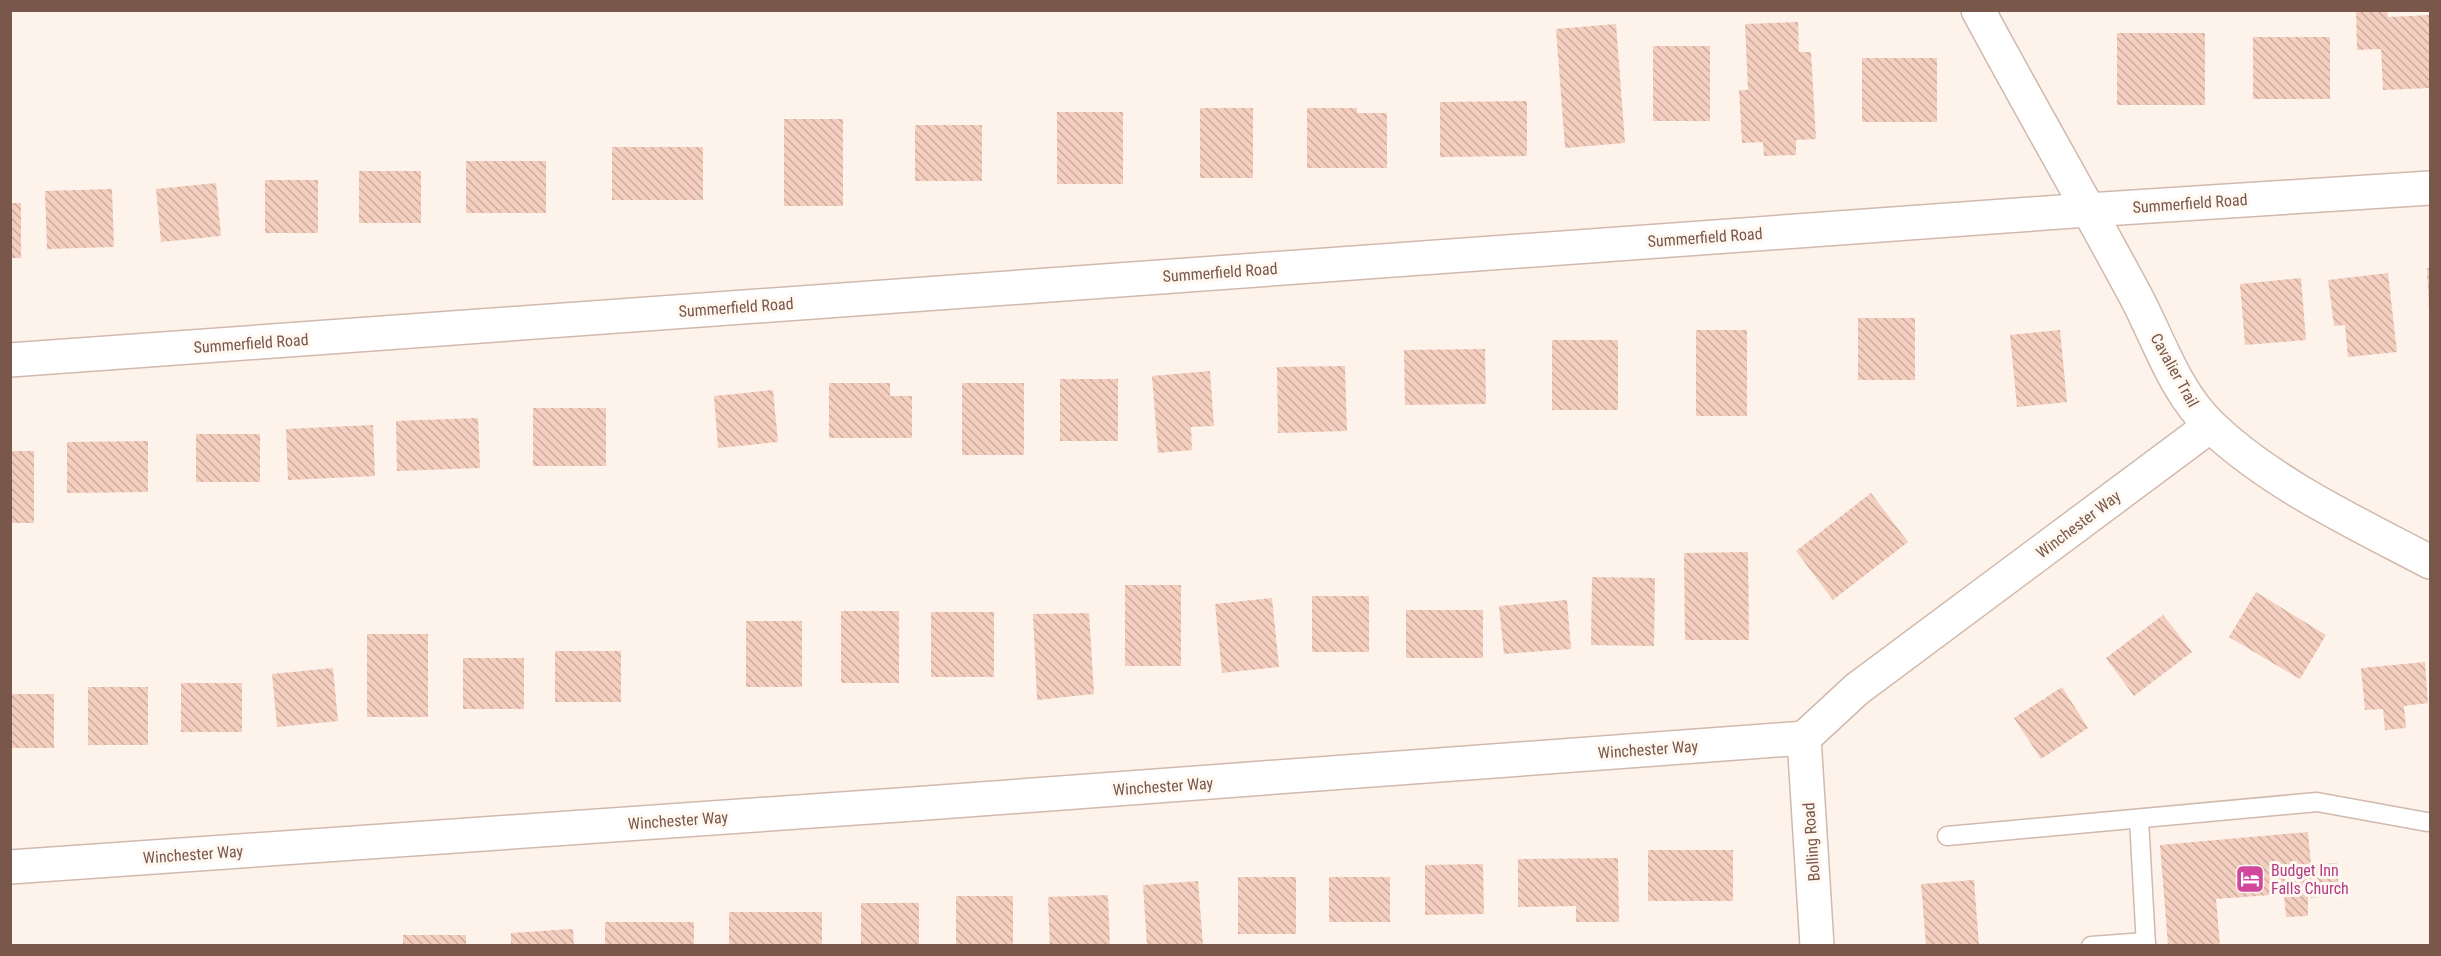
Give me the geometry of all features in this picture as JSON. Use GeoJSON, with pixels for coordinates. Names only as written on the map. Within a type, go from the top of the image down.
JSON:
{"type":"FeatureCollection","features":[{"type":"Feature","properties":{"kind":"street","name":"Cavalier Trail"},"geometry":{"type":"LineString","coordinates":[[1978,10],[2136,297],[2176,377],[2195,408],[2210,426],[2260,467],[2430,562]]}},
{"type":"Feature","properties":{"kind":"street","name":"Summerfield Road"},"geometry":{"type":"LineString","coordinates":[[10,360],[2088,210],[2430,188]]}},
{"type":"Feature","properties":{"kind":"street","name":"Winchester Way"},"geometry":{"type":"LineString","coordinates":[[10,867],[913,804],[1804,738],[1857,689],[2210,426]]}},
{"type":"Feature","properties":{"kind":"street","name":"Bolling Road"},"geometry":{"type":"LineString","coordinates":[[1804,738],[1817,945]]}},
{"type":"Feature","properties":{"kind":"lane"},"geometry":{"type":"LineString","coordinates":[[1947,836],[2317,802],[2427,822]]}},
{"type":"Feature","properties":{"kind":"lane"},"geometry":{"type":"LineString","coordinates":[[2091,945],[2146,944],[2139,819]]}},
{"type":"Feature","properties":{"kind":"building"},"geometry":{"type":"Polygon","coordinates":[[[2356,10],[2387,10],[2388,17],[2430,15],[2430,88],[2383,90],[2381,49],[2357,50],[2356,10]]]}},
{"type":"Feature","properties":{"kind":"building"},"geometry":{"type":"Polygon","coordinates":[[[1798,22],[1799,52],[1811,52],[1816,139],[1796,140],[1796,155],[1764,156],[1763,142],[1742,143],[1739,90],[1748,90],[1745,24],[1798,22]]]}},
{"type":"Feature","properties":{"kind":"building"},"geometry":{"type":"Polygon","coordinates":[[[1616,24],[1625,143],[1565,148],[1556,29],[1616,24]]]}},
{"type":"Feature","properties":{"kind":"building"},"geometry":{"type":"Polygon","coordinates":[[[2117,33],[2205,33],[2205,105],[2117,105],[2117,33]]]}},
{"type":"Feature","properties":{"kind":"building"},"geometry":{"type":"Polygon","coordinates":[[[2253,37],[2330,37],[2330,99],[2253,99],[2253,37]]]}},
{"type":"Feature","properties":{"kind":"building"},"geometry":{"type":"Polygon","coordinates":[[[1653,46],[1710,46],[1710,121],[1653,121],[1653,46]]]}},
{"type":"Feature","properties":{"kind":"building"},"geometry":{"type":"Polygon","coordinates":[[[1862,58],[1937,58],[1937,122],[1862,122],[1862,58]]]}},
{"type":"Feature","properties":{"kind":"building"},"geometry":{"type":"Polygon","coordinates":[[[1527,101],[1527,156],[1440,157],[1440,102],[1527,101]]]}},
{"type":"Feature","properties":{"kind":"building"},"geometry":{"type":"Polygon","coordinates":[[[1200,108],[1253,108],[1253,178],[1200,178],[1200,108]]]}},
{"type":"Feature","properties":{"kind":"building"},"geometry":{"type":"Polygon","coordinates":[[[1307,108],[1357,108],[1357,113],[1387,113],[1387,168],[1307,168],[1307,108]]]}},
{"type":"Feature","properties":{"kind":"building"},"geometry":{"type":"Polygon","coordinates":[[[1057,112],[1123,112],[1123,184],[1057,184],[1057,112]]]}},
{"type":"Feature","properties":{"kind":"building"},"geometry":{"type":"Polygon","coordinates":[[[784,119],[843,119],[843,206],[784,206],[784,119]]]}},
{"type":"Feature","properties":{"kind":"building"},"geometry":{"type":"Polygon","coordinates":[[[915,125],[982,125],[982,181],[915,181],[915,125]]]}},
{"type":"Feature","properties":{"kind":"building"},"geometry":{"type":"Polygon","coordinates":[[[612,147],[703,147],[703,200],[612,200],[612,147]]]}},
{"type":"Feature","properties":{"kind":"building"},"geometry":{"type":"Polygon","coordinates":[[[466,161],[546,161],[546,213],[466,213],[466,161]]]}},
{"type":"Feature","properties":{"kind":"building"},"geometry":{"type":"Polygon","coordinates":[[[359,171],[421,171],[421,223],[359,223],[359,171]]]}},
{"type":"Feature","properties":{"kind":"building"},"geometry":{"type":"Polygon","coordinates":[[[265,180],[318,180],[318,233],[265,233],[265,180]]]}},
{"type":"Feature","properties":{"kind":"building"},"geometry":{"type":"Polygon","coordinates":[[[216,183],[221,236],[161,242],[156,189],[216,183]]]}},
{"type":"Feature","properties":{"kind":"building"},"geometry":{"type":"Polygon","coordinates":[[[112,189],[114,247],[47,249],[45,191],[112,189]]]}},
{"type":"Feature","properties":{"kind":"building"},"geometry":{"type":"Polygon","coordinates":[[[10,203],[21,203],[21,258],[10,258],[10,203]]]}},
{"type":"Feature","properties":{"kind":"building"},"geometry":{"type":"Polygon","coordinates":[[[2427,268],[2430,268],[2430,310],[2429,310],[2427,268]]]}},
{"type":"Feature","properties":{"kind":"building"},"geometry":{"type":"Polygon","coordinates":[[[2388,273],[2397,352],[2348,357],[2345,325],[2334,326],[2328,280],[2388,273]]]}},
{"type":"Feature","properties":{"kind":"building"},"geometry":{"type":"Polygon","coordinates":[[[2301,278],[2306,340],[2245,345],[2240,284],[2301,278]]]}},
{"type":"Feature","properties":{"kind":"building"},"geometry":{"type":"Polygon","coordinates":[[[1858,318],[1915,318],[1915,380],[1858,380],[1858,318]]]}},
{"type":"Feature","properties":{"kind":"building"},"geometry":{"type":"Polygon","coordinates":[[[1696,330],[1747,330],[1747,416],[1696,416],[1696,330]]]}},
{"type":"Feature","properties":{"kind":"building"},"geometry":{"type":"Polygon","coordinates":[[[2060,330],[2067,402],[2017,407],[2010,335],[2060,330]]]}},
{"type":"Feature","properties":{"kind":"building"},"geometry":{"type":"Polygon","coordinates":[[[1552,340],[1618,340],[1618,410],[1552,410],[1552,340]]]}},
{"type":"Feature","properties":{"kind":"building"},"geometry":{"type":"Polygon","coordinates":[[[1485,349],[1486,404],[1405,405],[1404,350],[1485,349]]]}},
{"type":"Feature","properties":{"kind":"building"},"geometry":{"type":"Polygon","coordinates":[[[1345,366],[1347,431],[1278,433],[1277,367],[1345,366]]]}},
{"type":"Feature","properties":{"kind":"building"},"geometry":{"type":"Polygon","coordinates":[[[1210,371],[1214,426],[1191,427],[1192,450],[1158,453],[1152,376],[1210,371]]]}},
{"type":"Feature","properties":{"kind":"building"},"geometry":{"type":"Polygon","coordinates":[[[1060,379],[1118,379],[1118,441],[1060,441],[1060,379]]]}},
{"type":"Feature","properties":{"kind":"building"},"geometry":{"type":"Polygon","coordinates":[[[829,383],[890,383],[890,396],[912,396],[912,438],[829,438],[829,383]]]}},
{"type":"Feature","properties":{"kind":"building"},"geometry":{"type":"Polygon","coordinates":[[[962,383],[1024,383],[1024,455],[962,455],[962,383]]]}},
{"type":"Feature","properties":{"kind":"building"},"geometry":{"type":"Polygon","coordinates":[[[773,390],[778,442],[718,448],[714,396],[773,390]]]}},
{"type":"Feature","properties":{"kind":"building"},"geometry":{"type":"Polygon","coordinates":[[[533,408],[606,408],[606,466],[533,466],[533,408]]]}},
{"type":"Feature","properties":{"kind":"building"},"geometry":{"type":"Polygon","coordinates":[[[478,418],[480,468],[397,471],[396,421],[478,418]]]}},
{"type":"Feature","properties":{"kind":"building"},"geometry":{"type":"Polygon","coordinates":[[[373,425],[375,476],[288,480],[286,429],[373,425]]]}},
{"type":"Feature","properties":{"kind":"building"},"geometry":{"type":"Polygon","coordinates":[[[196,434],[260,434],[260,482],[196,482],[196,434]]]}},
{"type":"Feature","properties":{"kind":"building"},"geometry":{"type":"Polygon","coordinates":[[[148,441],[148,492],[67,493],[67,442],[148,441]]]}},
{"type":"Feature","properties":{"kind":"building"},"geometry":{"type":"Polygon","coordinates":[[[10,451],[34,451],[34,523],[10,523],[10,451]]]}},
{"type":"Feature","properties":{"kind":"building"},"geometry":{"type":"Polygon","coordinates":[[[1871,493],[1908,542],[1833,600],[1796,551],[1871,493]]]}},
{"type":"Feature","properties":{"kind":"building"},"geometry":{"type":"Polygon","coordinates":[[[1748,552],[1749,640],[1685,640],[1684,553],[1748,552]]]}},
{"type":"Feature","properties":{"kind":"building"},"geometry":{"type":"Polygon","coordinates":[[[1592,577],[1655,578],[1654,646],[1591,645],[1592,577]]]}},
{"type":"Feature","properties":{"kind":"building"},"geometry":{"type":"Polygon","coordinates":[[[1125,585],[1181,585],[1181,666],[1125,666],[1125,585]]]}},
{"type":"Feature","properties":{"kind":"building"},"geometry":{"type":"Polygon","coordinates":[[[2256,592],[2326,635],[2300,679],[2229,637],[2256,592]]]}},
{"type":"Feature","properties":{"kind":"building"},"geometry":{"type":"Polygon","coordinates":[[[1312,596],[1369,596],[1369,652],[1312,652],[1312,596]]]}},
{"type":"Feature","properties":{"kind":"building"},"geometry":{"type":"Polygon","coordinates":[[[1272,598],[1279,667],[1222,673],[1215,604],[1272,598]]]}},
{"type":"Feature","properties":{"kind":"building"},"geometry":{"type":"Polygon","coordinates":[[[1567,600],[1571,649],[1504,654],[1499,606],[1567,600]]]}},
{"type":"Feature","properties":{"kind":"building"},"geometry":{"type":"Polygon","coordinates":[[[1406,610],[1483,610],[1483,658],[1406,658],[1406,610]]]}},
{"type":"Feature","properties":{"kind":"building"},"geometry":{"type":"Polygon","coordinates":[[[841,611],[899,611],[899,683],[841,683],[841,611]]]}},
{"type":"Feature","properties":{"kind":"building"},"geometry":{"type":"Polygon","coordinates":[[[931,612],[994,612],[994,677],[931,677],[931,612]]]}},
{"type":"Feature","properties":{"kind":"building"},"geometry":{"type":"Polygon","coordinates":[[[1089,613],[1094,694],[1037,700],[1033,614],[1089,613]]]}},
{"type":"Feature","properties":{"kind":"building"},"geometry":{"type":"Polygon","coordinates":[[[2163,615],[2192,652],[2134,696],[2106,658],[2163,615]]]}},
{"type":"Feature","properties":{"kind":"building"},"geometry":{"type":"Polygon","coordinates":[[[746,621],[802,621],[802,687],[746,687],[746,621]]]}},
{"type":"Feature","properties":{"kind":"building"},"geometry":{"type":"Polygon","coordinates":[[[367,634],[428,634],[428,717],[367,717],[367,634]]]}},
{"type":"Feature","properties":{"kind":"building"},"geometry":{"type":"Polygon","coordinates":[[[555,651],[621,651],[621,702],[555,702],[555,651]]]}},
{"type":"Feature","properties":{"kind":"building"},"geometry":{"type":"Polygon","coordinates":[[[463,658],[524,658],[524,709],[463,709],[463,658]]]}},
{"type":"Feature","properties":{"kind":"building"},"geometry":{"type":"Polygon","coordinates":[[[2425,662],[2428,703],[2404,706],[2406,728],[2385,730],[2383,709],[2365,710],[2361,668],[2425,662]]]}},
{"type":"Feature","properties":{"kind":"building"},"geometry":{"type":"Polygon","coordinates":[[[333,668],[338,721],[277,727],[272,674],[333,668]]]}},
{"type":"Feature","properties":{"kind":"building"},"geometry":{"type":"Polygon","coordinates":[[[181,683],[242,683],[242,732],[181,732],[181,683]]]}},
{"type":"Feature","properties":{"kind":"building"},"geometry":{"type":"Polygon","coordinates":[[[88,687],[148,687],[148,745],[88,745],[88,687]]]}},
{"type":"Feature","properties":{"kind":"building"},"geometry":{"type":"Polygon","coordinates":[[[2062,687],[2088,728],[2041,759],[2014,718],[2062,687]]]}},
{"type":"Feature","properties":{"kind":"building"},"geometry":{"type":"Polygon","coordinates":[[[10,694],[54,694],[54,748],[10,748],[10,694]]]}},
{"type":"Feature","properties":{"kind":"building","name":"Budget Inn Falls Church"},"geometry":{"type":"Polygon","coordinates":[[[2308,832],[2311,865],[2337,863],[2339,895],[2311,898],[2308,892],[2308,916],[2286,917],[2284,894],[2216,899],[2220,946],[2168,946],[2160,845],[2308,832]]]}},
{"type":"Feature","properties":{"kind":"building"},"geometry":{"type":"Polygon","coordinates":[[[1648,850],[1733,850],[1733,901],[1648,901],[1648,850]]]}},
{"type":"Feature","properties":{"kind":"building"},"geometry":{"type":"Polygon","coordinates":[[[1618,858],[1619,922],[1576,922],[1576,906],[1518,907],[1518,859],[1618,858]]]}},
{"type":"Feature","properties":{"kind":"building"},"geometry":{"type":"Polygon","coordinates":[[[1483,864],[1484,914],[1425,915],[1425,865],[1483,864]]]}},
{"type":"Feature","properties":{"kind":"building"},"geometry":{"type":"Polygon","coordinates":[[[1238,877],[1296,877],[1296,934],[1238,934],[1238,877]]]}},
{"type":"Feature","properties":{"kind":"building"},"geometry":{"type":"Polygon","coordinates":[[[1329,877],[1390,877],[1390,922],[1329,922],[1329,877]]]}},
{"type":"Feature","properties":{"kind":"building"},"geometry":{"type":"Polygon","coordinates":[[[1974,880],[1979,946],[1926,946],[1921,884],[1974,880]]]}},
{"type":"Feature","properties":{"kind":"building"},"geometry":{"type":"Polygon","coordinates":[[[1198,881],[1203,946],[1147,946],[1143,885],[1198,881]]]}},
{"type":"Feature","properties":{"kind":"building"},"geometry":{"type":"Polygon","coordinates":[[[1108,895],[1110,946],[1050,946],[1048,897],[1108,895]]]}},
{"type":"Feature","properties":{"kind":"building"},"geometry":{"type":"Polygon","coordinates":[[[956,896],[1013,896],[1013,946],[956,946],[956,896]]]}},
{"type":"Feature","properties":{"kind":"building"},"geometry":{"type":"Polygon","coordinates":[[[861,903],[919,903],[919,946],[861,946],[861,903]]]}},
{"type":"Feature","properties":{"kind":"building"},"geometry":{"type":"Polygon","coordinates":[[[729,912],[822,912],[822,946],[729,946],[729,912]]]}},
{"type":"Feature","properties":{"kind":"building"},"geometry":{"type":"Polygon","coordinates":[[[605,922],[694,922],[694,946],[605,946],[605,922]]]}},
{"type":"Feature","properties":{"kind":"building"},"geometry":{"type":"Polygon","coordinates":[[[573,929],[574,946],[511,946],[511,933],[573,929]]]}},
{"type":"Feature","properties":{"kind":"building"},"geometry":{"type":"Polygon","coordinates":[[[403,935],[466,935],[466,946],[403,946],[403,935]]]}},
{"type":"Feature","properties":{"kind":"place","name":"Budget Inn Falls Church"},"geometry":{"type":"Point","coordinates":[2250,879]}}]}
